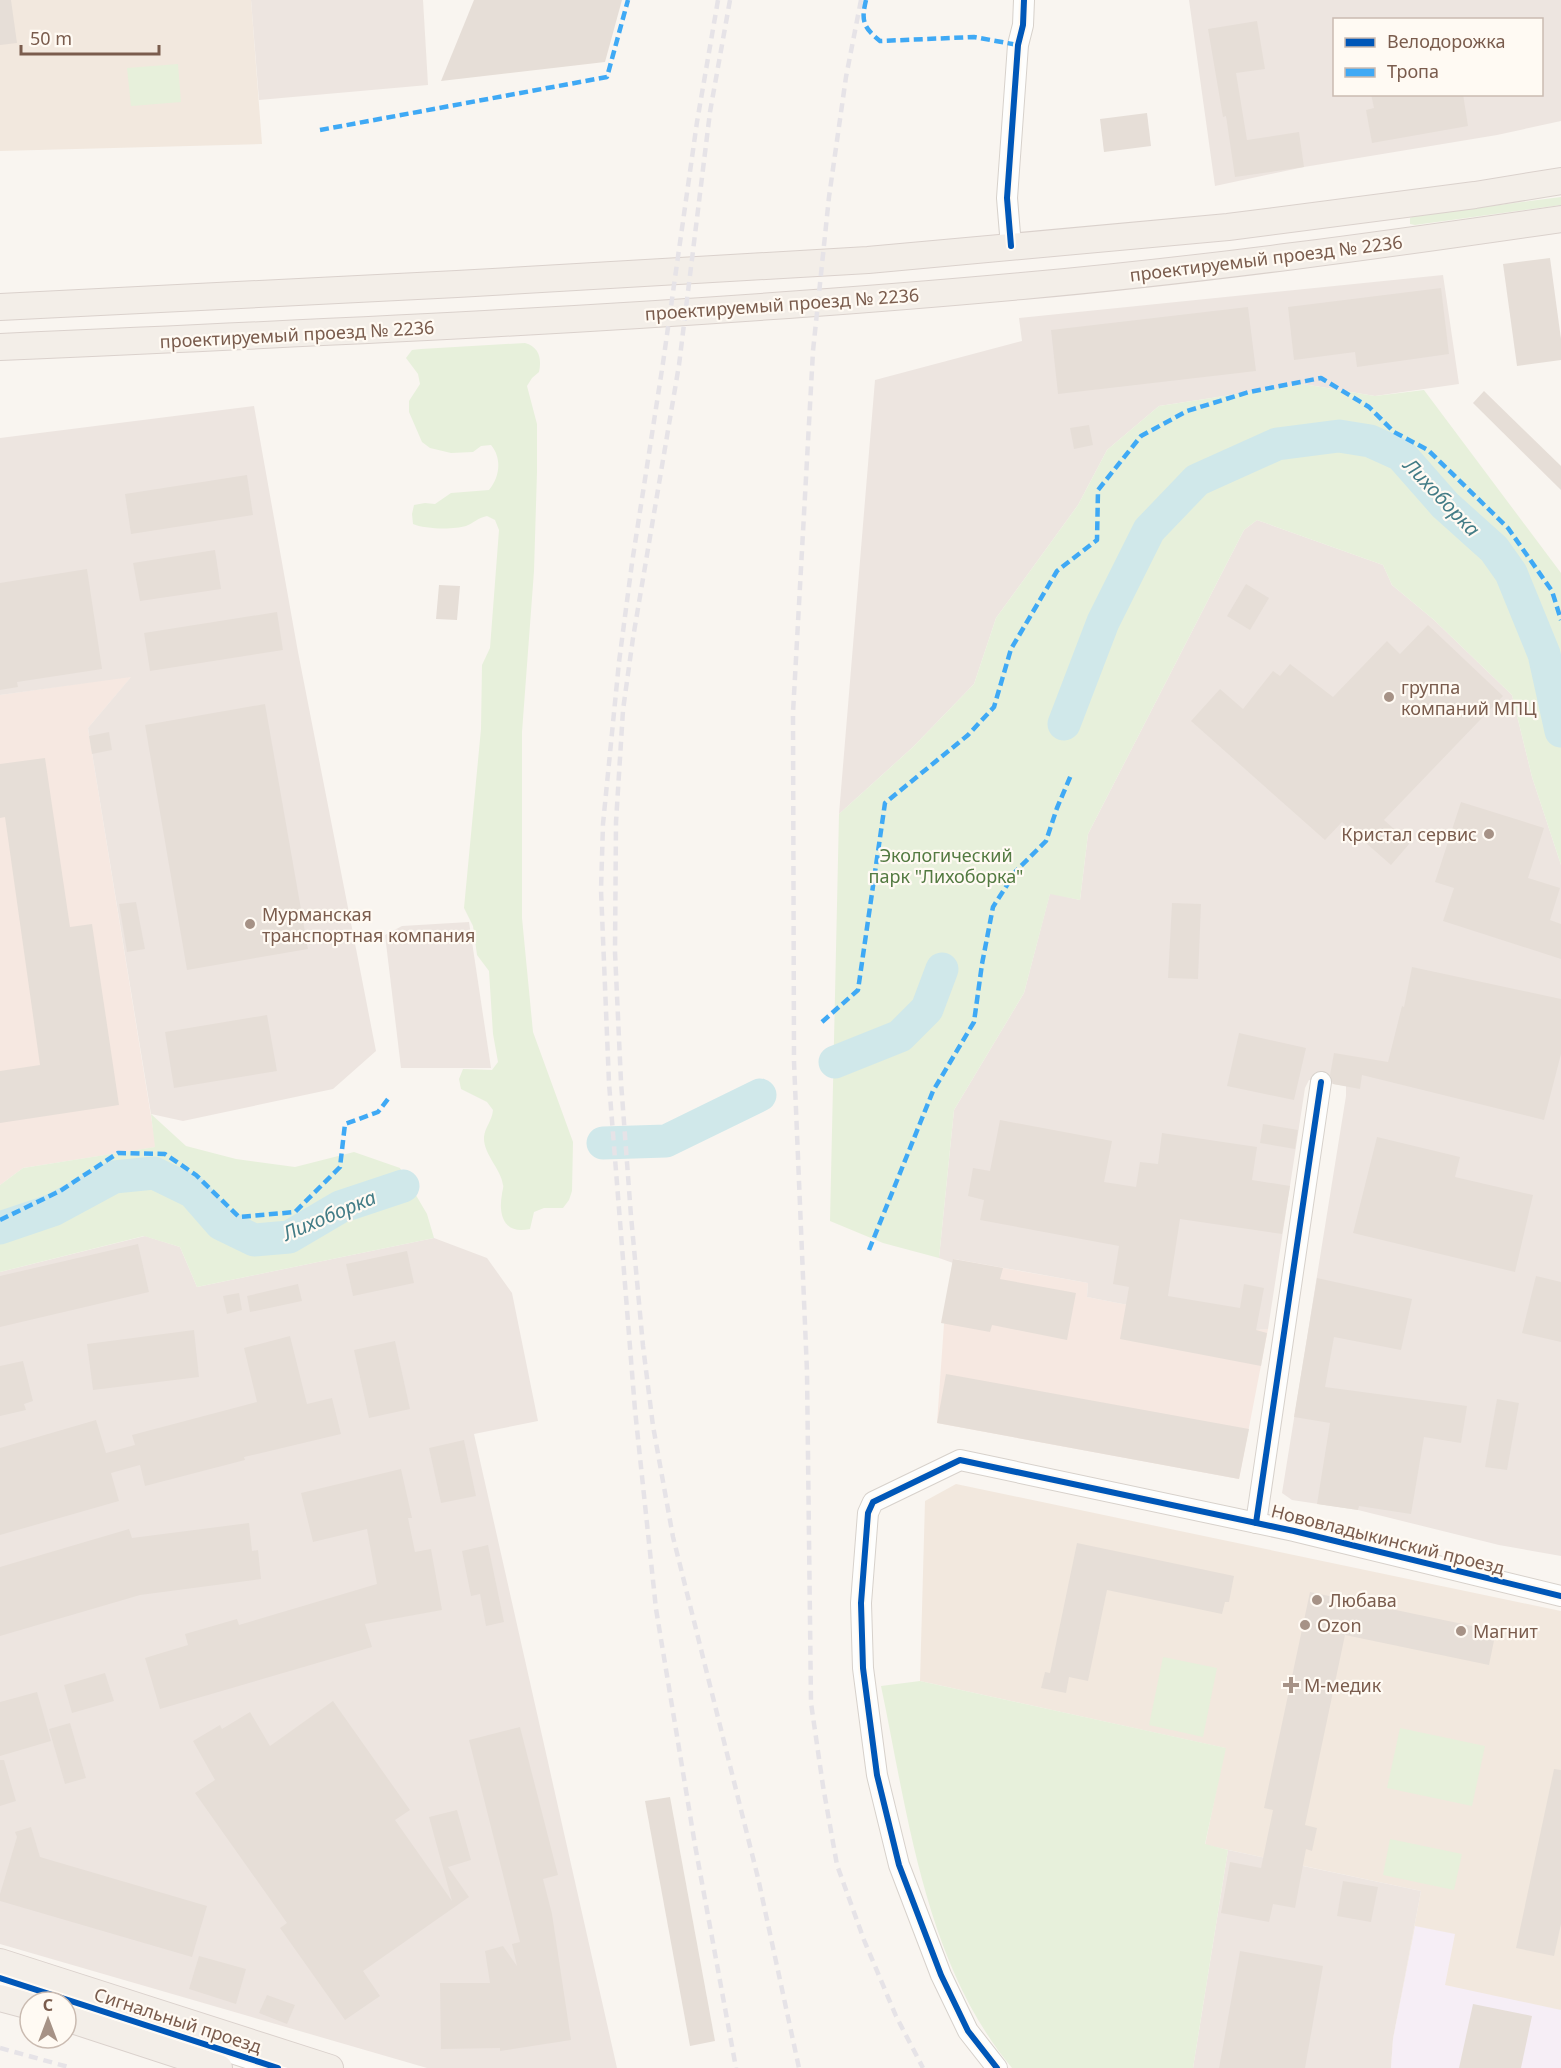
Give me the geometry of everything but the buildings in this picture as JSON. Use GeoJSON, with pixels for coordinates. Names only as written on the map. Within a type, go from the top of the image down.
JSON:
{"type":"FeatureCollection","features":[{"type":"Feature","properties":{"kind":"main road","name":"проектируемый проезд № 2236"},"geometry":{"type":"LineString","coordinates":[[0,307],[868,260],[1240,225],[1475,195],[1561,180]]}},
{"type":"Feature","properties":{"kind":"main road","name":"проектируемый проезд № 2236"},"geometry":{"type":"LineString","coordinates":[[0,347],[462,326],[863,300],[1026,286],[1329,252],[1561,219]]}},
{"type":"Feature","properties":{"kind":"main road"},"geometry":{"type":"LineString","coordinates":[[0,1962],[330,2068]]}},
{"type":"Feature","properties":{"kind":"main road"},"geometry":{"type":"LineString","coordinates":[[0,1998],[18,2003]]}},
{"type":"Feature","properties":{"kind":"main road"},"geometry":{"type":"LineString","coordinates":[[78,2022],[219,2068]]}},
{"type":"Feature","properties":{"kind":"street"},"geometry":{"type":"LineString","coordinates":[[1011,246],[1007,198],[1018,45],[1023,25],[1024,0]]}},
{"type":"Feature","properties":{"kind":"street"},"geometry":{"type":"LineString","coordinates":[[1256,1523],[1321,1082]]}},
{"type":"Feature","properties":{"kind":"street","name":"Нововладыкинский проезд"},"geometry":{"type":"LineString","coordinates":[[997,2068],[968,2031],[940,1975],[899,1865],[877,1775],[863,1668],[861,1603],[868,1513],[873,1502],[960,1460],[1256,1523],[1561,1596]]}},
{"type":"Feature","properties":{"kind":"street","name":"Сигнальный проезд"},"geometry":{"type":"LineString","coordinates":[[0,1978],[278,2068]]}},
{"type":"Feature","properties":{"kind":"shaded area"},"geometry":{"type":"Polygon","coordinates":[[[0,0],[251,0],[262,144],[0,151],[0,0]]]}},
{"type":"Feature","properties":{"kind":"shaded area"},"geometry":{"type":"Polygon","coordinates":[[[251,0],[423,0],[428,85],[259,100],[251,0]]]}},
{"type":"Feature","properties":{"kind":"shaded area"},"geometry":{"type":"Polygon","coordinates":[[[1189,0],[1561,0],[1561,121],[1497,135],[1304,167],[1215,186],[1189,0]]]}},
{"type":"Feature","properties":{"kind":"shaded area"},"geometry":{"type":"Polygon","coordinates":[[[1443,275],[1459,384],[1375,396],[1303,384],[1159,406],[1107,450],[1078,505],[996,618],[974,684],[913,747],[839,814],[875,380],[1022,341],[1019,318],[1443,275]]]}},
{"type":"Feature","properties":{"kind":"shaded area"},"geometry":{"type":"Polygon","coordinates":[[[254,406],[298,652],[376,1051],[333,1089],[183,1121],[151,1114],[88,728],[131,677],[0,695],[0,438],[254,406]]]}},
{"type":"Feature","properties":{"kind":"shaded area"},"geometry":{"type":"Polygon","coordinates":[[[1257,520],[1383,565],[1392,585],[1434,620],[1512,695],[1532,777],[1561,865],[1561,1556],[1499,1545],[1358,1510],[1292,1500],[1282,1493],[1346,1086],[1309,1080],[1305,1088],[1268,1329],[1256,1330],[1087,1297],[1088,1283],[954,1259],[953,1263],[939,1258],[954,1110],[1024,993],[1050,893],[1080,900],[1088,834],[1244,530],[1257,520]]]}},
{"type":"Feature","properties":{"kind":"shaded area"},"geometry":{"type":"Polygon","coordinates":[[[132,676],[88,728],[156,1147],[23,1168],[0,1185],[0,695],[132,676]]]}},
{"type":"Feature","properties":{"kind":"shaded area"},"geometry":{"type":"Polygon","coordinates":[[[469,922],[491,1068],[401,1068],[385,935],[402,926],[469,922]]]}},
{"type":"Feature","properties":{"kind":"shaded area"},"geometry":{"type":"Polygon","coordinates":[[[145,1236],[180,1247],[197,1287],[434,1238],[487,1258],[512,1293],[538,1421],[474,1434],[617,2068],[427,2068],[0,1944],[0,1272],[145,1236]]]}},
{"type":"Feature","properties":{"kind":"shaded area"},"geometry":{"type":"Polygon","coordinates":[[[953,1259],[1088,1283],[1087,1297],[1256,1330],[1268,1329],[1239,1479],[937,1423],[944,1324],[953,1259]]]}},
{"type":"Feature","properties":{"kind":"shaded area"},"geometry":{"type":"Polygon","coordinates":[[[956,1484],[1561,1611],[1561,2068],[1391,2068],[1393,2039],[1421,1891],[1205,1845],[1225,1748],[920,1681],[925,1501],[956,1484]]]}},
{"type":"Feature","properties":{"kind":"shaded area"},"geometry":{"type":"Polygon","coordinates":[[[1228,1850],[1421,1891],[1393,2039],[1391,2068],[1193,2068],[1228,1850]]]}},
{"type":"Feature","properties":{"kind":"shaded area"},"geometry":{"type":"Polygon","coordinates":[[[1415,1926],[1455,1934],[1445,1985],[1561,2010],[1561,2068],[1391,2068],[1393,2039],[1415,1926]]]}},
{"type":"Feature","properties":{"kind":"green space"},"geometry":{"type":"Polygon","coordinates":[[[178,64],[181,102],[131,106],[127,68],[178,64]]]}},
{"type":"Feature","properties":{"kind":"green space"},"geometry":{"type":"Polygon","coordinates":[[[1561,197],[1561,205],[1410,224],[1410,218],[1414,216],[1561,197]]]}},
{"type":"Feature","properties":{"kind":"green space"},"geometry":{"type":"Polygon","coordinates":[[[525,343],[534,347],[540,362],[539,372],[527,386],[537,424],[537,472],[534,571],[522,732],[522,918],[533,1032],[573,1142],[572,1191],[569,1200],[563,1208],[544,1208],[534,1212],[530,1229],[521,1230],[509,1226],[502,1216],[502,1179],[484,1143],[493,1110],[487,1102],[461,1089],[459,1079],[463,1069],[492,1070],[498,1062],[493,1034],[489,971],[477,955],[473,926],[464,908],[481,729],[482,665],[490,648],[499,530],[495,520],[487,516],[466,526],[439,528],[413,524],[412,514],[414,505],[435,504],[451,493],[489,490],[496,479],[498,462],[491,445],[481,446],[473,452],[451,453],[430,448],[422,442],[409,412],[409,401],[420,384],[418,374],[406,358],[412,350],[525,343]]]}},
{"type":"Feature","properties":{"kind":"green space","name":"Экологический парк \"Лихоборка\""},"geometry":{"type":"Polygon","coordinates":[[[1303,384],[1375,396],[1424,390],[1561,573],[1561,865],[1532,777],[1512,695],[1434,620],[1392,585],[1383,565],[1257,520],[1244,530],[1088,834],[1080,900],[1050,894],[1024,993],[954,1110],[939,1258],[883,1243],[830,1221],[839,814],[913,747],[974,684],[996,618],[1078,505],[1107,450],[1159,406],[1303,384]]]}},
{"type":"Feature","properties":{"kind":"green space"},"geometry":{"type":"Polygon","coordinates":[[[151,1114],[186,1146],[236,1159],[295,1167],[354,1152],[400,1168],[427,1214],[434,1238],[197,1287],[180,1247],[144,1236],[0,1272],[0,1185],[23,1168],[155,1147],[151,1114]]]}},
{"type":"Feature","properties":{"kind":"green space"},"geometry":{"type":"Polygon","coordinates":[[[1163,1657],[1217,1668],[1203,1737],[1149,1725],[1163,1657]]]}},
{"type":"Feature","properties":{"kind":"green space"},"geometry":{"type":"Polygon","coordinates":[[[920,1681],[1226,1748],[1205,1844],[1228,1850],[1193,2068],[1012,2068],[982,2027],[959,1983],[939,1935],[924,1886],[911,1836],[881,1686],[920,1681]]]}},
{"type":"Feature","properties":{"kind":"green space"},"geometry":{"type":"Polygon","coordinates":[[[1400,1728],[1485,1746],[1472,1806],[1387,1788],[1400,1728]]]}},
{"type":"Feature","properties":{"kind":"green space"},"geometry":{"type":"Polygon","coordinates":[[[1390,1839],[1462,1854],[1454,1890],[1383,1875],[1390,1839]]]}},
{"type":"Feature","properties":{"kind":"waterway","name":"Лихоборка"},"geometry":{"type":"LineString","coordinates":[[1064,724],[1103,622],[1149,530],[1197,480],[1277,444],[1339,436],[1370,441],[1401,455],[1445,505],[1494,549],[1511,573],[1544,654],[1561,731]]}},
{"type":"Feature","properties":{"kind":"waterway","name":"Лихоборка"},"geometry":{"type":"LineString","coordinates":[[835,1062],[900,1036],[927,1009],[942,969]]}},
{"type":"Feature","properties":{"kind":"waterway","name":"Лихоборка"},"geometry":{"type":"LineString","coordinates":[[603,1143],[666,1141],[760,1095]]}},
{"type":"Feature","properties":{"kind":"waterway","name":"Лихоборка"},"geometry":{"type":"LineString","coordinates":[[0,1228],[53,1210],[114,1177],[154,1173],[193,1192],[221,1224],[254,1240],[289,1237],[340,1207],[403,1186]]}},
{"type":"Feature","properties":{"kind":"railway"},"geometry":{"type":"LineString","coordinates":[[718,0],[697,122],[632,563],[619,662],[603,824],[601,890],[609,1083],[635,1410],[656,1609],[695,1845],[736,2068]]}},
{"type":"Feature","properties":{"kind":"railway"},"geometry":{"type":"LineString","coordinates":[[730,0],[710,112],[679,365],[623,710],[616,822],[615,952],[621,1082],[631,1216],[653,1426],[673,1537],[758,1878],[799,2068]]}},
{"type":"Feature","properties":{"kind":"railway"},"geometry":{"type":"LineString","coordinates":[[861,0],[846,77],[829,197],[813,351],[793,713],[794,1062],[807,1372],[811,1703],[837,1865],[864,1940],[896,2016],[923,2068]]}},
{"type":"Feature","properties":{"kind":"railway"},"geometry":{"type":"LineString","coordinates":[[0,2048],[72,2068]]}},
{"type":"Feature","properties":{"kind":"marked path"},"geometry":{"type":"LineString","coordinates":[[320,130],[607,77],[628,0]]}},
{"type":"Feature","properties":{"kind":"marked path"},"geometry":{"type":"LineString","coordinates":[[866,0],[865,23],[870,32],[880,41],[974,37],[1018,45]]}},
{"type":"Feature","properties":{"kind":"marked path"},"geometry":{"type":"LineString","coordinates":[[822,1022],[858,990],[885,803],[968,735],[994,707],[1011,649],[1057,571],[1097,540],[1098,490],[1141,436],[1187,411],[1249,392],[1321,378],[1369,407],[1394,432],[1428,450],[1508,528],[1552,591],[1561,620]]}},
{"type":"Feature","properties":{"kind":"marked path"},"geometry":{"type":"LineString","coordinates":[[869,1250],[933,1091],[974,1022],[993,907],[1016,871],[1046,841],[1071,775]]}},
{"type":"Feature","properties":{"kind":"marked path"},"geometry":{"type":"LineString","coordinates":[[0,1220],[60,1191],[118,1153],[165,1154],[196,1175],[239,1217],[295,1212],[340,1167],[345,1124],[378,1112],[388,1099]]}},
{"type":"Feature","properties":{"kind":"cycle path"},"geometry":{"type":"LineString","coordinates":[[1011,246],[1007,198],[1018,45],[1023,25],[1024,0]]}},
{"type":"Feature","properties":{"kind":"cycle path"},"geometry":{"type":"LineString","coordinates":[[1256,1523],[1321,1082]]}},
{"type":"Feature","properties":{"kind":"cycle path"},"geometry":{"type":"LineString","coordinates":[[997,2068],[968,2031],[941,1975],[899,1865],[877,1775],[863,1668],[861,1603],[868,1513],[873,1502],[960,1460],[1294,1531],[1561,1596]]}},
{"type":"Feature","properties":{"kind":"cycle path"},"geometry":{"type":"LineString","coordinates":[[0,1978],[278,2068]]}},
{"type":"Feature","properties":{"kind":"place","name":"группа компаний МПЦ"},"geometry":{"type":"Point","coordinates":[1389,697]}},
{"type":"Feature","properties":{"kind":"place","name":"Кристал сервис"},"geometry":{"type":"Point","coordinates":[1489,834]}},
{"type":"Feature","properties":{"kind":"place","name":"Мурманская транспортная компания"},"geometry":{"type":"Point","coordinates":[250,924]}},
{"type":"Feature","properties":{"kind":"place","name":"Любава"},"geometry":{"type":"Point","coordinates":[1317,1600]}},
{"type":"Feature","properties":{"kind":"place","name":"Ozon"},"geometry":{"type":"Point","coordinates":[1305,1625]}},
{"type":"Feature","properties":{"kind":"place","name":"Магнит"},"geometry":{"type":"Point","coordinates":[1461,1631]}},
{"type":"Feature","properties":{"kind":"place","name":"М-медик"},"geometry":{"type":"Point","coordinates":[1291,1685]}}]}
